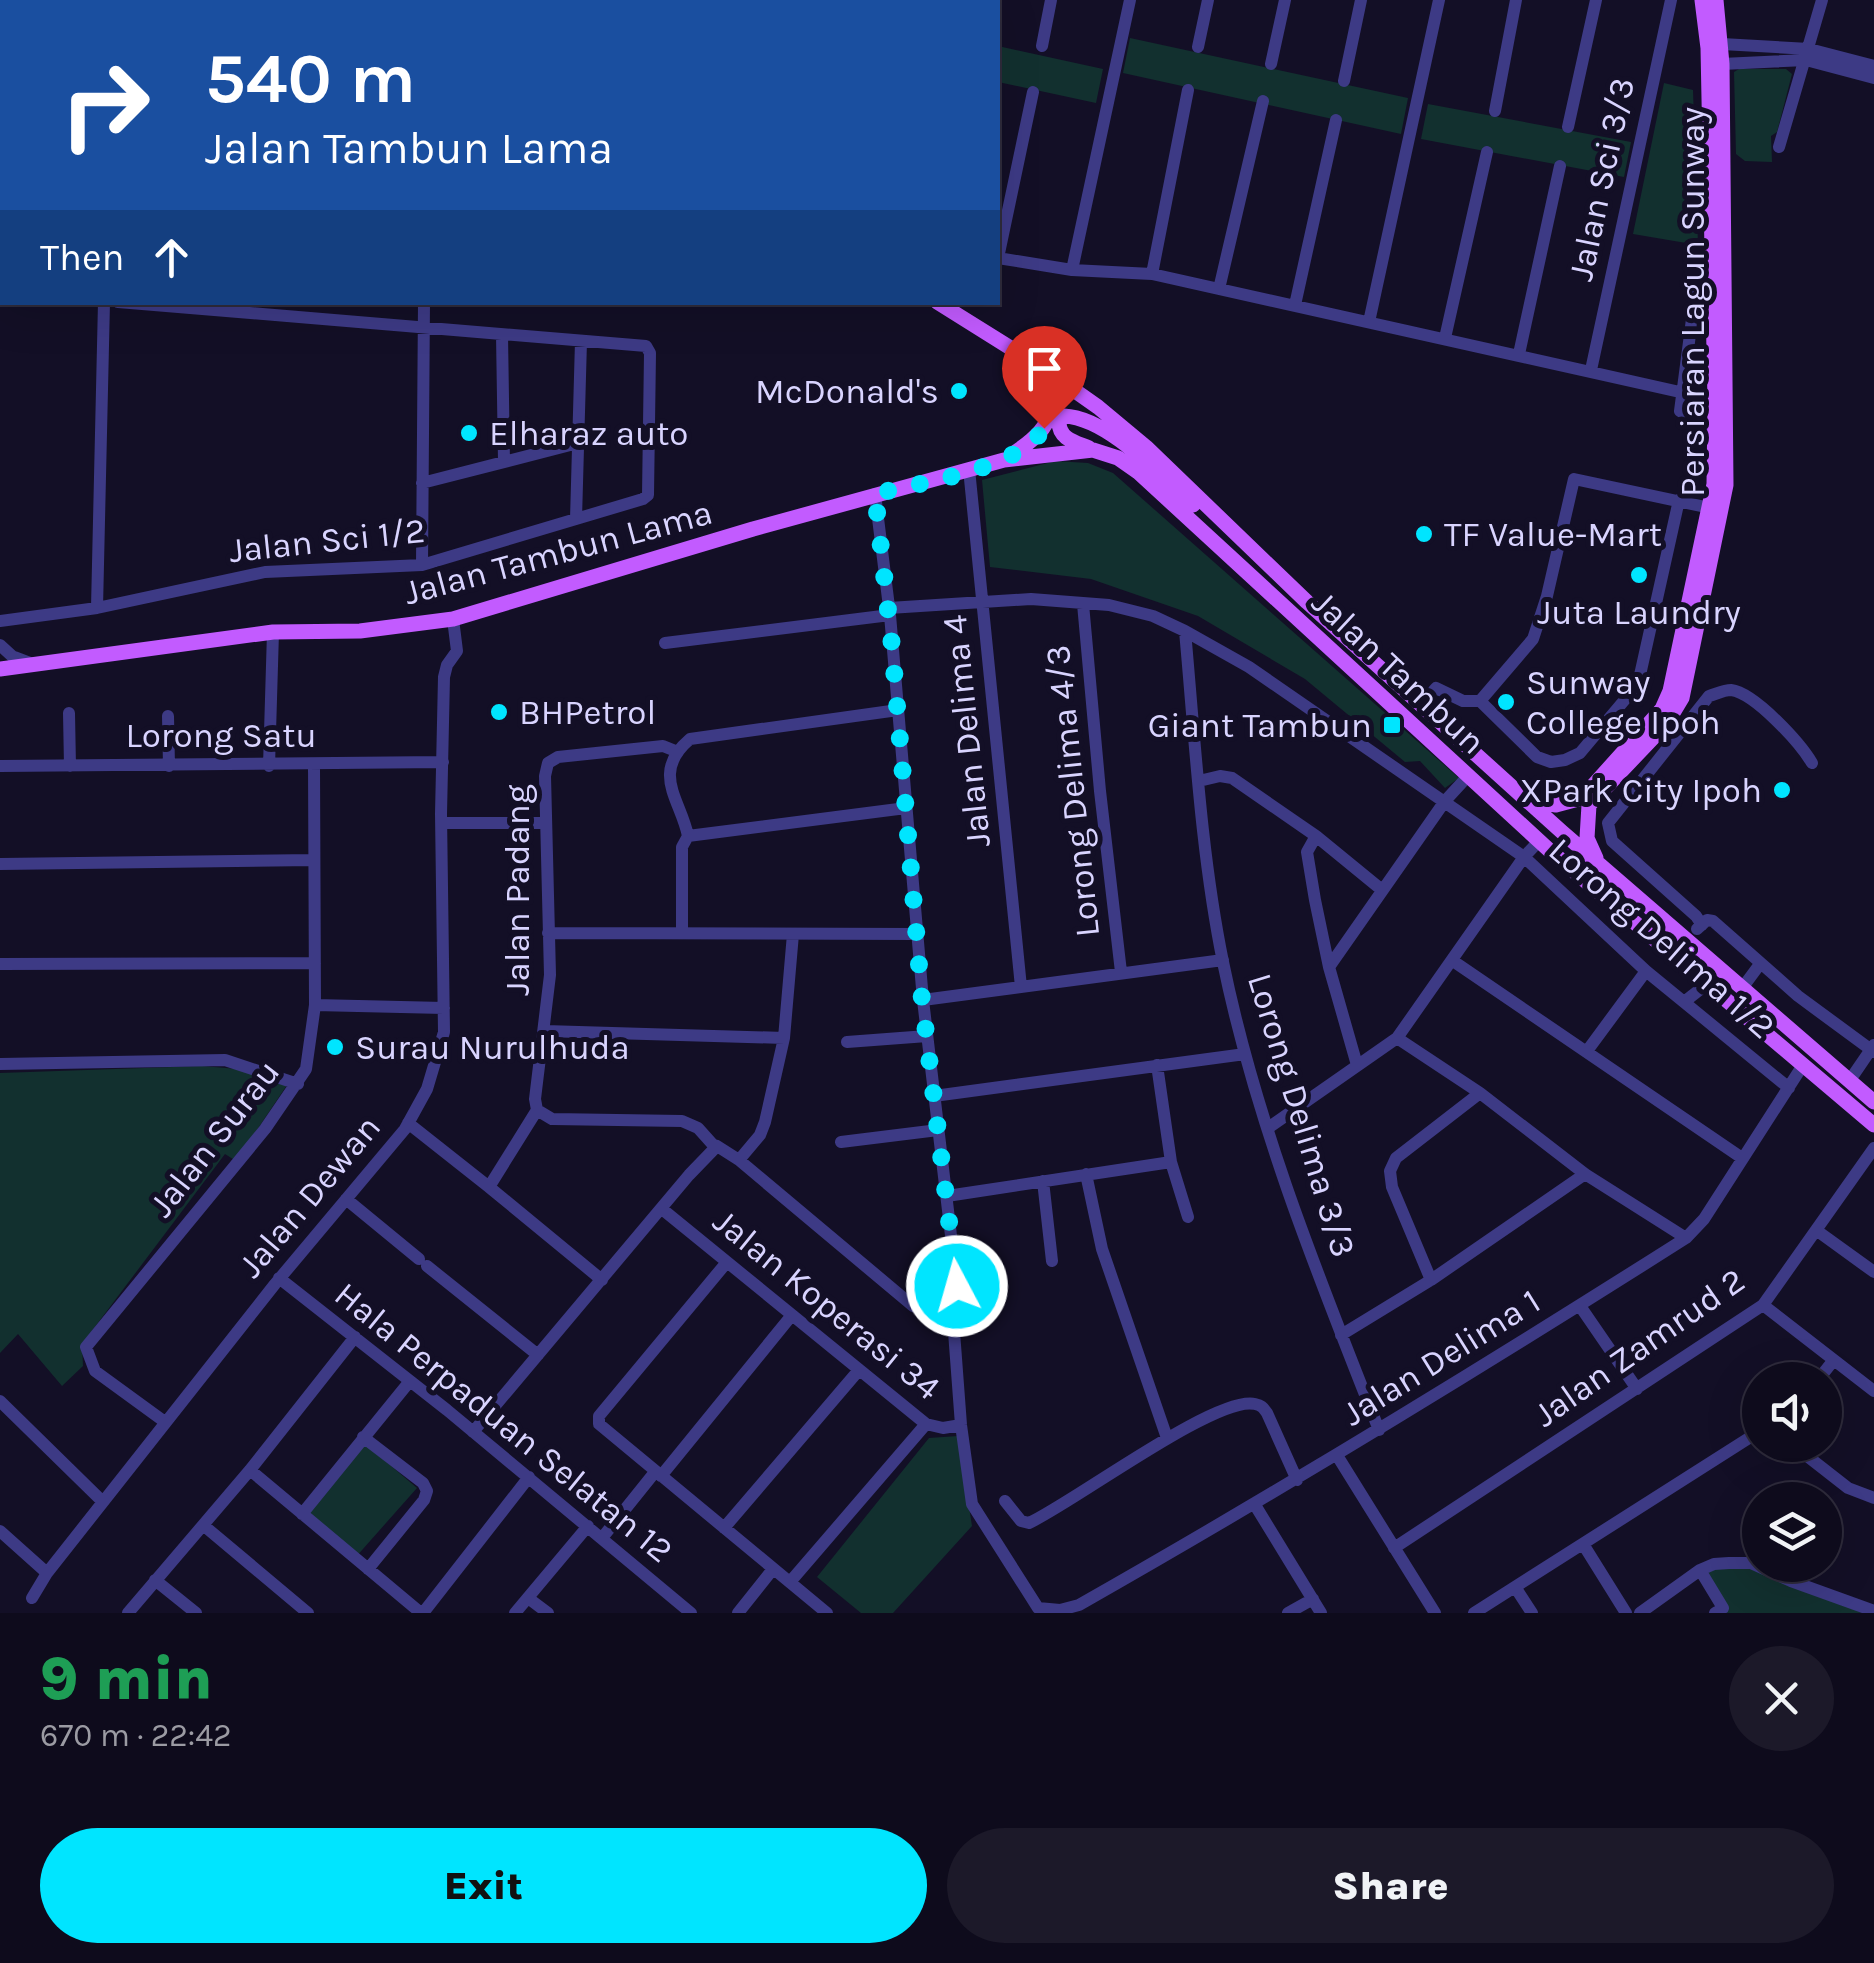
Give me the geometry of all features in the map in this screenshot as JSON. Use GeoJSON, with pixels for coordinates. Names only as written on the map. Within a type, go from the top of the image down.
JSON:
{"type":"FeatureCollection","features":[{"type":"Feature","properties":{"kind":"main road","name":"Persiaran Lagun Sunway"},"geometry":{"type":"LineString","coordinates":[[1702,0],[1708,48],[1721,401],[1714,431],[1716,509]]}},
{"type":"Feature","properties":{"kind":"main road","name":"Persiaran Lagun Sunway"},"geometry":{"type":"LineString","coordinates":[[1586,801],[1666,723],[1676,694],[1716,509],[1721,401],[1722,44],[1716,0]]}},
{"type":"Feature","properties":{"kind":"main road","name":"Jalan Tambun"},"geometry":{"type":"LineString","coordinates":[[943,305],[1098,407],[1600,865]]}},
{"type":"Feature","properties":{"kind":"main road"},"geometry":{"type":"LineString","coordinates":[[1004,460],[1040,436],[1049,415],[1046,392],[1018,354]]}},
{"type":"Feature","properties":{"kind":"main road","name":"Jalan Tambun"},"geometry":{"type":"LineString","coordinates":[[1248,544],[1214,522],[1112,434],[1092,423],[1064,416],[1059,422],[1065,438],[1118,458],[1160,492],[1539,841],[1874,1125]]}},
{"type":"Feature","properties":{"kind":"main road"},"geometry":{"type":"LineString","coordinates":[[1004,460],[1093,450]]}},
{"type":"Feature","properties":{"kind":"main road","name":"Jalan Tambun Lama"},"geometry":{"type":"LineString","coordinates":[[0,669],[273,632],[360,630],[453,619],[875,494],[1004,460]]}},
{"type":"Feature","properties":{"kind":"main road"},"geometry":{"type":"LineString","coordinates":[[1528,800],[1556,805],[1586,801],[1587,838],[1600,865],[1874,1102]]}},
{"type":"Feature","properties":{"kind":"street"},"geometry":{"type":"LineString","coordinates":[[1042,46],[1051,0]]}},
{"type":"Feature","properties":{"kind":"street"},"geometry":{"type":"LineString","coordinates":[[1072,270],[1130,0]]}},
{"type":"Feature","properties":{"kind":"street"},"geometry":{"type":"LineString","coordinates":[[1198,47],[1208,0]]}},
{"type":"Feature","properties":{"kind":"street"},"geometry":{"type":"LineString","coordinates":[[1271,64],[1286,0]]}},
{"type":"Feature","properties":{"kind":"street"},"geometry":{"type":"LineString","coordinates":[[1344,81],[1361,0]]}},
{"type":"Feature","properties":{"kind":"street"},"geometry":{"type":"LineString","coordinates":[[1370,322],[1439,0]]}},
{"type":"Feature","properties":{"kind":"street"},"geometry":{"type":"LineString","coordinates":[[1494,112],[1516,0]]}},
{"type":"Feature","properties":{"kind":"street"},"geometry":{"type":"LineString","coordinates":[[1568,127],[1596,0]]}},
{"type":"Feature","properties":{"kind":"street","name":"Jalan Sci 3/3"},"geometry":{"type":"LineString","coordinates":[[1591,370],[1671,0]]}},
{"type":"Feature","properties":{"kind":"street"},"geometry":{"type":"LineString","coordinates":[[1779,147],[1822,0]]}},
{"type":"Feature","properties":{"kind":"street"},"geometry":{"type":"LineString","coordinates":[[1722,44],[1874,66]]}},
{"type":"Feature","properties":{"kind":"street"},"geometry":{"type":"LineString","coordinates":[[1722,64],[1807,55],[1874,78]]}},
{"type":"Feature","properties":{"kind":"street"},"geometry":{"type":"LineString","coordinates":[[1152,274],[1188,90]]}},
{"type":"Feature","properties":{"kind":"street"},"geometry":{"type":"LineString","coordinates":[[1000,249],[1033,92]]}},
{"type":"Feature","properties":{"kind":"street"},"geometry":{"type":"LineString","coordinates":[[1220,288],[1263,101]]}},
{"type":"Feature","properties":{"kind":"street"},"geometry":{"type":"LineString","coordinates":[[1295,306],[1336,120]]}},
{"type":"Feature","properties":{"kind":"street"},"geometry":{"type":"LineString","coordinates":[[1445,338],[1487,152]]}},
{"type":"Feature","properties":{"kind":"street"},"geometry":{"type":"LineString","coordinates":[[1518,354],[1560,166]]}},
{"type":"Feature","properties":{"kind":"street"},"geometry":{"type":"LineString","coordinates":[[1694,248],[1695,296],[1680,393],[1681,413],[1706,423],[1714,431]]}},
{"type":"Feature","properties":{"kind":"street"},"geometry":{"type":"LineString","coordinates":[[1000,258],[1072,270],[1152,274],[1721,401]]}},
{"type":"Feature","properties":{"kind":"street"},"geometry":{"type":"LineString","coordinates":[[97,608],[104,305]]}},
{"type":"Feature","properties":{"kind":"street"},"geometry":{"type":"LineString","coordinates":[[153,305],[581,341],[576,519]]}},
{"type":"Feature","properties":{"kind":"street"},"geometry":{"type":"LineString","coordinates":[[422,565],[424,305]]}},
{"type":"Feature","properties":{"kind":"street"},"geometry":{"type":"LineString","coordinates":[[502,335],[504,462]]}},
{"type":"Feature","properties":{"kind":"street","name":"Jalan Sci 1/2"},"geometry":{"type":"LineString","coordinates":[[0,621],[97,608],[266,572],[422,565],[643,498],[648,488],[650,350],[644,345],[581,341]]}},
{"type":"Feature","properties":{"kind":"street"},"geometry":{"type":"LineString","coordinates":[[422,484],[578,443]]}},
{"type":"Feature","properties":{"kind":"street","name":"Jalan Delima 4"},"geometry":{"type":"LineString","coordinates":[[966,470],[984,600],[1021,986]]}},
{"type":"Feature","properties":{"kind":"street"},"geometry":{"type":"LineString","coordinates":[[1421,705],[1436,688],[1463,702],[1480,700],[1533,639],[1574,479],[1716,509]]}},
{"type":"Feature","properties":{"kind":"street"},"geometry":{"type":"LineString","coordinates":[[875,494],[889,611],[922,1000],[957,1286],[952,1305],[961,1425],[972,1504],[1035,1611]]}},
{"type":"Feature","properties":{"kind":"street"},"geometry":{"type":"LineString","coordinates":[[1480,700],[1537,757],[1551,762],[1580,753],[1638,684],[1680,500]]}},
{"type":"Feature","properties":{"kind":"street","name":"Lorong Delima 1/2"},"geometry":{"type":"LineString","coordinates":[[666,643],[984,600],[1031,599],[1128,607],[1186,631],[1249,667],[1524,857],[1646,971],[1789,1088]]}},
{"type":"Feature","properties":{"kind":"street","name":"Lorong Delima 4/3"},"geometry":{"type":"LineString","coordinates":[[1083,604],[1122,972]]}},
{"type":"Feature","properties":{"kind":"street","name":"Jalan Dewan"},"geometry":{"type":"LineString","coordinates":[[32,1598],[47,1573],[165,1422],[408,1123],[427,1089],[444,1032],[445,670],[458,646],[453,619]]}},
{"type":"Feature","properties":{"kind":"street","name":"Lorong Delima 3/3"},"geometry":{"type":"LineString","coordinates":[[1186,631],[1198,781],[1222,960],[1268,1128],[1379,1430]]}},
{"type":"Feature","properties":{"kind":"street"},"geometry":{"type":"LineString","coordinates":[[269,766],[273,632]]}},
{"type":"Feature","properties":{"kind":"street"},"geometry":{"type":"LineString","coordinates":[[0,645],[12,656],[36,665]]}},
{"type":"Feature","properties":{"kind":"street"},"geometry":{"type":"LineString","coordinates":[[1812,763],[1748,695],[1728,690],[1709,696],[1608,823],[1612,841],[1696,916],[1873,1049],[1850,1080]]}},
{"type":"Feature","properties":{"kind":"street"},"geometry":{"type":"LineString","coordinates":[[1676,694],[1700,708]]}},
{"type":"Feature","properties":{"kind":"street"},"geometry":{"type":"LineString","coordinates":[[682,934],[682,847],[688,836],[670,789],[678,752],[690,739],[898,710]]}},
{"type":"Feature","properties":{"kind":"street"},"geometry":{"type":"LineString","coordinates":[[69,713],[70,766]]}},
{"type":"Feature","properties":{"kind":"street"},"geometry":{"type":"LineString","coordinates":[[168,716],[168,766]]}},
{"type":"Feature","properties":{"kind":"street","name":"Jalan Padang"},"geometry":{"type":"LineString","coordinates":[[538,1110],[535,1099],[550,974],[544,823],[548,764],[558,757],[662,746],[678,752]]}},
{"type":"Feature","properties":{"kind":"street","name":"Lorong Satu"},"geometry":{"type":"LineString","coordinates":[[0,766],[444,762]]}},
{"type":"Feature","properties":{"kind":"street","name":"Jalan Surau"},"geometry":{"type":"LineString","coordinates":[[165,1422],[95,1371],[86,1348],[265,1129],[298,1084],[309,1058],[315,1005],[314,765]]}},
{"type":"Feature","properties":{"kind":"street"},"geometry":{"type":"LineString","coordinates":[[1198,781],[1220,776],[1232,778],[1316,836],[1382,890]]}},
{"type":"Feature","properties":{"kind":"street"},"geometry":{"type":"LineString","coordinates":[[1328,967],[1445,801],[1468,776]]}},
{"type":"Feature","properties":{"kind":"street"},"geometry":{"type":"LineString","coordinates":[[688,836],[906,808]]}},
{"type":"Feature","properties":{"kind":"street"},"geometry":{"type":"LineString","coordinates":[[442,823],[544,823]]}},
{"type":"Feature","properties":{"kind":"street"},"geometry":{"type":"LineString","coordinates":[[1316,836],[1307,852],[1328,967],[1357,1066]]}},
{"type":"Feature","properties":{"kind":"street"},"geometry":{"type":"LineString","coordinates":[[1268,1128],[1398,1038],[1539,841]]}},
{"type":"Feature","properties":{"kind":"street"},"geometry":{"type":"LineString","coordinates":[[0,864],[314,860]]}},
{"type":"Feature","properties":{"kind":"street"},"geometry":{"type":"LineString","coordinates":[[1686,940],[1709,924]]}},
{"type":"Feature","properties":{"kind":"street"},"geometry":{"type":"LineString","coordinates":[[548,933],[917,934]]}},
{"type":"Feature","properties":{"kind":"street"},"geometry":{"type":"LineString","coordinates":[[739,1160],[760,1135],[764,1122],[784,1038],[793,934]]}},
{"type":"Feature","properties":{"kind":"street"},"geometry":{"type":"LineString","coordinates":[[922,1000],[1222,960]]}},
{"type":"Feature","properties":{"kind":"street"},"geometry":{"type":"LineString","coordinates":[[1453,960],[1742,1158]]}},
{"type":"Feature","properties":{"kind":"street"},"geometry":{"type":"LineString","coordinates":[[0,964],[315,963]]}},
{"type":"Feature","properties":{"kind":"street"},"geometry":{"type":"LineString","coordinates":[[1743,987],[1760,964]]}},
{"type":"Feature","properties":{"kind":"street"},"geometry":{"type":"LineString","coordinates":[[1587,1052],[1646,971]]}},
{"type":"Feature","properties":{"kind":"street"},"geometry":{"type":"LineString","coordinates":[[1684,1002],[1707,984]]}},
{"type":"Feature","properties":{"kind":"street"},"geometry":{"type":"LineString","coordinates":[[315,1005],[444,1008]]}},
{"type":"Feature","properties":{"kind":"street"},"geometry":{"type":"LineString","coordinates":[[545,1031],[784,1038]]}},
{"type":"Feature","properties":{"kind":"street"},"geometry":{"type":"LineString","coordinates":[[847,1042],[928,1036]]}},
{"type":"Feature","properties":{"kind":"street"},"geometry":{"type":"LineString","coordinates":[[1398,1038],[1480,1093],[1585,1174],[1686,1238]]}},
{"type":"Feature","properties":{"kind":"street"},"geometry":{"type":"LineString","coordinates":[[934,1096],[1245,1054]]}},
{"type":"Feature","properties":{"kind":"street"},"geometry":{"type":"LineString","coordinates":[[0,1064],[224,1060],[298,1084]]}},
{"type":"Feature","properties":{"kind":"street"},"geometry":{"type":"LineString","coordinates":[[1156,1065],[1171,1162],[1188,1217]]}},
{"type":"Feature","properties":{"kind":"street","name":"Jalan Delima 1"},"geometry":{"type":"LineString","coordinates":[[1035,1611],[1079,1605],[1256,1505],[1686,1238],[1704,1218],[1803,1066]]}},
{"type":"Feature","properties":{"kind":"street"},"geometry":{"type":"LineString","coordinates":[[1431,1280],[1392,1187],[1390,1171],[1396,1158],[1480,1093]]}},
{"type":"Feature","properties":{"kind":"street"},"geometry":{"type":"LineString","coordinates":[[489,1187],[538,1110],[552,1119],[682,1120],[698,1128],[715,1147],[739,1160],[909,1302],[929,1311],[952,1305]]}},
{"type":"Feature","properties":{"kind":"street"},"geometry":{"type":"LineString","coordinates":[[408,1123],[602,1280]]}},
{"type":"Feature","properties":{"kind":"street"},"geometry":{"type":"LineString","coordinates":[[841,1142],[938,1130]]}},
{"type":"Feature","properties":{"kind":"street"},"geometry":{"type":"LineString","coordinates":[[474,1432],[715,1147]]}},
{"type":"Feature","properties":{"kind":"street","name":"Jalan Zamrud 2"},"geometry":{"type":"LineString","coordinates":[[1394,1548],[1763,1305],[1874,1148]]}},
{"type":"Feature","properties":{"kind":"street"},"geometry":{"type":"LineString","coordinates":[[947,1196],[1171,1162]]}},
{"type":"Feature","properties":{"kind":"street"},"geometry":{"type":"LineString","coordinates":[[1086,1174],[1102,1249],[1167,1438]]}},
{"type":"Feature","properties":{"kind":"street"},"geometry":{"type":"LineString","coordinates":[[1342,1336],[1585,1174]]}},
{"type":"Feature","properties":{"kind":"street"},"geometry":{"type":"LineString","coordinates":[[1043,1181],[1052,1261]]}},
{"type":"Feature","properties":{"kind":"street"},"geometry":{"type":"LineString","coordinates":[[346,1199],[538,1356]]}},
{"type":"Feature","properties":{"kind":"street","name":"Jalan Koperasi 34"},"geometry":{"type":"LineString","coordinates":[[662,1209],[926,1424],[943,1428],[961,1425]]}},
{"type":"Feature","properties":{"kind":"street"},"geometry":{"type":"LineString","coordinates":[[1816,1230],[1874,1272]]}},
{"type":"Feature","properties":{"kind":"street"},"geometry":{"type":"LineString","coordinates":[[727,1262],[598,1418],[600,1426],[824,1610]]}},
{"type":"Feature","properties":{"kind":"street","name":"Hala Perpaduan Selatan 12"},"geometry":{"type":"LineString","coordinates":[[280,1278],[474,1432],[690,1613]]}},
{"type":"Feature","properties":{"kind":"street"},"geometry":{"type":"LineString","coordinates":[[1763,1305],[1874,1391]]}},
{"type":"Feature","properties":{"kind":"street"},"geometry":{"type":"LineString","coordinates":[[1580,1306],[1638,1388]]}},
{"type":"Feature","properties":{"kind":"street"},"geometry":{"type":"LineString","coordinates":[[602,1538],[792,1315]]}},
{"type":"Feature","properties":{"kind":"street"},"geometry":{"type":"LineString","coordinates":[[128,1613],[250,1470],[355,1337]]}},
{"type":"Feature","properties":{"kind":"street"},"geometry":{"type":"LineString","coordinates":[[724,1528],[859,1370]]}},
{"type":"Feature","properties":{"kind":"street"},"geometry":{"type":"LineString","coordinates":[[302,1514],[410,1380]]}},
{"type":"Feature","properties":{"kind":"street"},"geometry":{"type":"LineString","coordinates":[[0,1401],[104,1502]]}},
{"type":"Feature","properties":{"kind":"street"},"geometry":{"type":"LineString","coordinates":[[1005,1500],[1021,1520],[1029,1523],[1167,1438],[1232,1407],[1258,1404],[1267,1414],[1297,1480]]}},
{"type":"Feature","properties":{"kind":"street"},"geometry":{"type":"LineString","coordinates":[[790,1582],[926,1424]]}},
{"type":"Feature","properties":{"kind":"street"},"geometry":{"type":"LineString","coordinates":[[363,1437],[427,1491],[424,1500],[368,1569]]}},
{"type":"Feature","properties":{"kind":"street"},"geometry":{"type":"LineString","coordinates":[[1474,1613],[1742,1442]]}},
{"type":"Feature","properties":{"kind":"street"},"geometry":{"type":"LineString","coordinates":[[1338,1457],[1435,1613]]}},
{"type":"Feature","properties":{"kind":"street"},"geometry":{"type":"LineString","coordinates":[[1814,1462],[1848,1488],[1874,1498]]}},
{"type":"Feature","properties":{"kind":"street"},"geometry":{"type":"LineString","coordinates":[[250,1470],[422,1613],[529,1477]]}},
{"type":"Feature","properties":{"kind":"street"},"geometry":{"type":"LineString","coordinates":[[1256,1505],[1321,1613]]}},
{"type":"Feature","properties":{"kind":"street"},"geometry":{"type":"LineString","coordinates":[[203,1525],[308,1613]]}},
{"type":"Feature","properties":{"kind":"street"},"geometry":{"type":"LineString","coordinates":[[515,1613],[588,1526]]}},
{"type":"Feature","properties":{"kind":"street"},"geometry":{"type":"LineString","coordinates":[[0,1531],[47,1573]]}},
{"type":"Feature","properties":{"kind":"street"},"geometry":{"type":"LineString","coordinates":[[1583,1544],[1626,1613]]}},
{"type":"Feature","properties":{"kind":"street"},"geometry":{"type":"LineString","coordinates":[[1640,1613],[1700,1570],[1714,1564],[1750,1563],[1874,1611]]}},
{"type":"Feature","properties":{"kind":"street"},"geometry":{"type":"LineString","coordinates":[[738,1613],[774,1569]]}},
{"type":"Feature","properties":{"kind":"street"},"geometry":{"type":"LineString","coordinates":[[1700,1570],[1723,1608],[1715,1613]]}},
{"type":"Feature","properties":{"kind":"street"},"geometry":{"type":"LineString","coordinates":[[155,1580],[196,1613]]}},
{"type":"Feature","properties":{"kind":"street"},"geometry":{"type":"LineString","coordinates":[[1515,1586],[1532,1613]]}},
{"type":"Feature","properties":{"kind":"street"},"geometry":{"type":"LineString","coordinates":[[528,1598],[548,1613]]}},
{"type":"Feature","properties":{"kind":"street"},"geometry":{"type":"LineString","coordinates":[[1288,1613],[1313,1599]]}},
{"type":"Feature","properties":{"kind":"green space"},"geometry":{"type":"Polygon","coordinates":[[[1130,38],[1408,98],[1401,134],[1123,73],[1130,38]]]}},
{"type":"Feature","properties":{"kind":"green space"},"geometry":{"type":"Polygon","coordinates":[[[1000,46],[1103,69],[1096,103],[1000,82],[1000,46]]]}},
{"type":"Feature","properties":{"kind":"green space"},"geometry":{"type":"Polygon","coordinates":[[[1786,69],[1792,74],[1777,132],[1771,136],[1772,162],[1745,161],[1736,154],[1734,72],[1786,69]]]}},
{"type":"Feature","properties":{"kind":"green space"},"geometry":{"type":"Polygon","coordinates":[[[1664,83],[1693,90],[1698,245],[1633,234],[1664,83]]]}},
{"type":"Feature","properties":{"kind":"green space"},"geometry":{"type":"Polygon","coordinates":[[[1428,104],[1631,142],[1624,177],[1421,139],[1428,104]]]}},
{"type":"Feature","properties":{"kind":"green space"},"geometry":{"type":"Polygon","coordinates":[[[1055,461],[1088,463],[1113,473],[1459,778],[1445,788],[1420,761],[1405,762],[1305,679],[1198,616],[1091,579],[990,567],[982,480],[1055,461]]]}},
{"type":"Feature","properties":{"kind":"green space"},"geometry":{"type":"Polygon","coordinates":[[[202,1066],[238,1069],[287,1085],[236,1161],[225,1154],[82,1344],[83,1366],[62,1386],[18,1334],[0,1353],[0,1073],[202,1066]]]}},
{"type":"Feature","properties":{"kind":"green space"},"geometry":{"type":"Polygon","coordinates":[[[958,1436],[972,1526],[893,1613],[861,1613],[817,1577],[929,1438],[958,1436]]]}},
{"type":"Feature","properties":{"kind":"green space"},"geometry":{"type":"Polygon","coordinates":[[[363,1442],[417,1488],[355,1558],[304,1513],[363,1442]]]}},
{"type":"Feature","properties":{"kind":"green space"},"geometry":{"type":"Polygon","coordinates":[[[1742,1564],[1742,1582],[1793,1582],[1862,1613],[1727,1613],[1702,1576],[1708,1566],[1742,1564]]]}},
{"type":"Feature","properties":{"kind":"place","name":"McDonald's"},"geometry":{"type":"Point","coordinates":[959,391]}},
{"type":"Feature","properties":{"kind":"place","name":"Elharaz auto"},"geometry":{"type":"Point","coordinates":[469,433]}},
{"type":"Feature","properties":{"kind":"place","name":"TF Value-Mart"},"geometry":{"type":"Point","coordinates":[1424,534]}},
{"type":"Feature","properties":{"kind":"place","name":"Juta Laundry"},"geometry":{"type":"Point","coordinates":[1639,575]}},
{"type":"Feature","properties":{"kind":"place","name":"Sunway College Ipoh"},"geometry":{"type":"Point","coordinates":[1506,702]}},
{"type":"Feature","properties":{"kind":"place","name":"BHPetrol"},"geometry":{"type":"Point","coordinates":[499,712]}},
{"type":"Feature","properties":{"kind":"place","name":"Giant Tambun"},"geometry":{"type":"Point","coordinates":[1392,725]}},
{"type":"Feature","properties":{"kind":"place","name":"XPark City Ipoh"},"geometry":{"type":"Point","coordinates":[1782,790]}},
{"type":"Feature","properties":{"kind":"place","name":"Surau Nurulhuda"},"geometry":{"type":"Point","coordinates":[335,1047]}},
{"type":"Feature","properties":{"kind":"route"},"geometry":{"type":"LineString","coordinates":[[957,1286],[922,1000],[875,494],[1004,460],[1040,436],[1044,428]]}}]}
